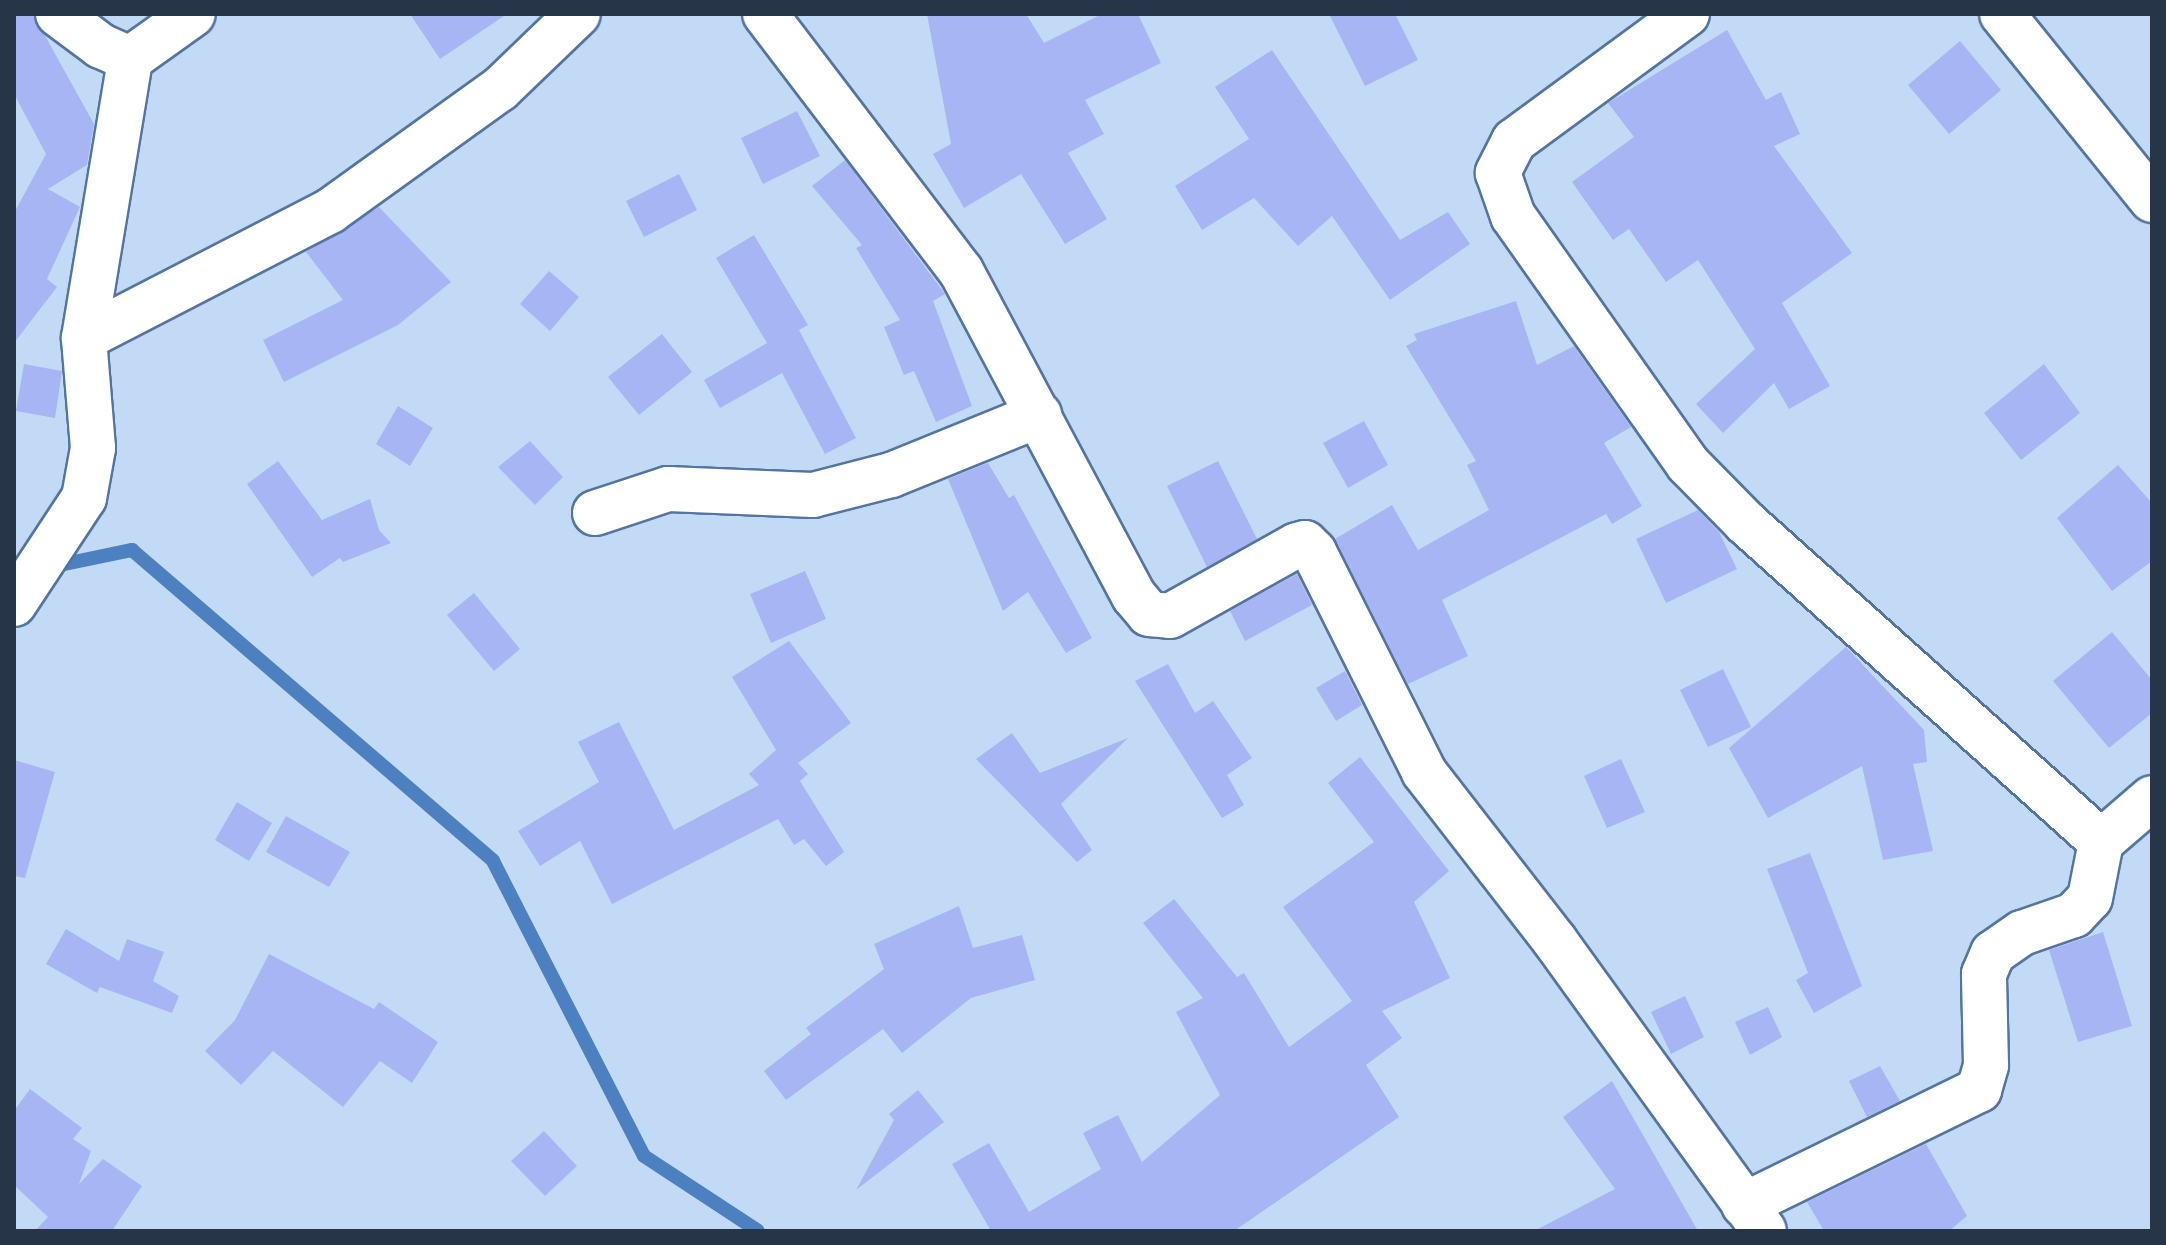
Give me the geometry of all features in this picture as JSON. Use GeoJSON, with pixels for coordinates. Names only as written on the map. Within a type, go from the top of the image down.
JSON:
{"type":"FeatureCollection","features":[{"type":"Feature","properties":{"kind":"street"},"geometry":{"type":"LineString","coordinates":[[58,14],[101,46],[130,59]]}},
{"type":"Feature","properties":{"kind":"street"},"geometry":{"type":"LineString","coordinates":[[84,338],[330,211],[500,89],[578,14]]}},
{"type":"Feature","properties":{"kind":"street"},"geometry":{"type":"LineString","coordinates":[[765,14],[961,271],[1134,596],[1149,614],[1170,616],[1297,545],[1305,543],[1314,552],[1424,772],[1555,941],[1754,1218],[1979,1090],[1986,1065],[1984,974],[1993,953],[2022,933],[2074,915],[2090,898],[2101,842],[2152,798]]}},
{"type":"Feature","properties":{"kind":"street"},"geometry":{"type":"LineString","coordinates":[[1687,14],[1514,141],[1498,173],[1513,216],[1688,464],[2101,842]]}},
{"type":"Feature","properties":{"kind":"street"},"geometry":{"type":"LineString","coordinates":[[2002,14],[2152,200]]}},
{"type":"Feature","properties":{"kind":"street"},"geometry":{"type":"LineString","coordinates":[[14,604],[84,498],[93,448],[84,338],[130,59],[181,18]]}},
{"type":"Feature","properties":{"kind":"street"},"geometry":{"type":"LineString","coordinates":[[595,513],[668,489],[813,495],[891,475],[1039,415]]}},
{"type":"Feature","properties":{"kind":"building"},"geometry":{"type":"Polygon","coordinates":[[[14,14],[33,14],[94,124],[87,165],[48,189],[80,207],[47,279],[57,287],[14,343],[14,213],[46,154],[14,94],[14,14]]]}},
{"type":"Feature","properties":{"kind":"building"},"geometry":{"type":"Polygon","coordinates":[[[410,14],[507,14],[440,59],[410,14]]]}},
{"type":"Feature","properties":{"kind":"building"},"geometry":{"type":"Polygon","coordinates":[[[927,14],[1026,14],[1044,43],[1102,14],[1138,14],[1161,63],[1085,100],[1104,134],[1068,153],[1107,219],[1065,244],[1021,174],[964,208],[933,154],[951,144],[927,14]]]}},
{"type":"Feature","properties":{"kind":"building"},"geometry":{"type":"Polygon","coordinates":[[[1329,14],[1395,14],[1418,60],[1365,86],[1329,14]]]}},
{"type":"Feature","properties":{"kind":"building"},"geometry":{"type":"Polygon","coordinates":[[[1727,30],[1766,100],[1781,92],[1800,134],[1774,146],[1852,253],[1782,303],[1830,386],[1789,409],[1774,383],[1723,433],[1696,404],[1755,349],[1698,260],[1666,282],[1629,229],[1613,240],[1572,182],[1634,137],[1608,103],[1727,30]]]}},
{"type":"Feature","properties":{"kind":"building"},"geometry":{"type":"Polygon","coordinates":[[[1960,41],[2001,90],[1949,134],[1908,85],[1960,41]]]}},
{"type":"Feature","properties":{"kind":"building"},"geometry":{"type":"Polygon","coordinates":[[[1272,50],[1400,240],[1448,212],[1470,244],[1390,300],[1332,216],[1298,246],[1254,198],[1202,230],[1175,186],[1249,139],[1215,87],[1272,50]]]}},
{"type":"Feature","properties":{"kind":"building"},"geometry":{"type":"Polygon","coordinates":[[[797,111],[820,156],[763,184],[741,138],[797,111]]]}},
{"type":"Feature","properties":{"kind":"building"},"geometry":{"type":"Polygon","coordinates":[[[845,160],[945,294],[933,301],[972,406],[936,422],[914,371],[904,375],[884,327],[900,320],[856,248],[862,245],[812,186],[845,160]]]}},
{"type":"Feature","properties":{"kind":"building"},"geometry":{"type":"Polygon","coordinates":[[[679,174],[697,210],[644,237],[626,201],[679,174]]]}},
{"type":"Feature","properties":{"kind":"building"},"geometry":{"type":"Polygon","coordinates":[[[379,207],[451,282],[398,325],[284,382],[263,340],[343,300],[306,252],[379,207]]]}},
{"type":"Feature","properties":{"kind":"building"},"geometry":{"type":"Polygon","coordinates":[[[754,235],[808,325],[799,330],[856,438],[825,454],[782,373],[720,408],[704,380],[767,343],[716,258],[754,235]]]}},
{"type":"Feature","properties":{"kind":"building"},"geometry":{"type":"Polygon","coordinates":[[[549,271],[579,297],[550,331],[520,304],[549,271]]]}},
{"type":"Feature","properties":{"kind":"building"},"geometry":{"type":"Polygon","coordinates":[[[1516,301],[1537,365],[1574,346],[1631,427],[1604,443],[1642,506],[1612,524],[1606,514],[1442,600],[1468,656],[1408,684],[1335,539],[1392,505],[1418,550],[1489,510],[1467,465],[1476,461],[1406,346],[1417,340],[1414,334],[1516,301]]]}},
{"type":"Feature","properties":{"kind":"building"},"geometry":{"type":"Polygon","coordinates":[[[662,334],[692,372],[639,415],[608,377],[662,334]]]}},
{"type":"Feature","properties":{"kind":"building"},"geometry":{"type":"Polygon","coordinates":[[[24,364],[62,371],[55,418],[16,411],[24,364]]]}},
{"type":"Feature","properties":{"kind":"building"},"geometry":{"type":"Polygon","coordinates":[[[2044,364],[2080,413],[2021,460],[1984,413],[2044,364]]]}},
{"type":"Feature","properties":{"kind":"building"},"geometry":{"type":"Polygon","coordinates":[[[398,406],[433,428],[410,466],[376,444],[398,406]]]}},
{"type":"Feature","properties":{"kind":"building"},"geometry":{"type":"Polygon","coordinates":[[[1364,421],[1388,465],[1348,488],[1323,443],[1364,421]]]}},
{"type":"Feature","properties":{"kind":"building"},"geometry":{"type":"Polygon","coordinates":[[[530,441],[563,477],[535,505],[498,467],[530,441]]]}},
{"type":"Feature","properties":{"kind":"building"},"geometry":{"type":"Polygon","coordinates":[[[278,461],[322,520],[370,499],[379,530],[391,543],[343,562],[340,558],[312,577],[247,484],[278,461]]]}},
{"type":"Feature","properties":{"kind":"building"},"geometry":{"type":"Polygon","coordinates":[[[1218,461],[1257,539],[1207,567],[1167,486],[1218,461]]]}},
{"type":"Feature","properties":{"kind":"building"},"geometry":{"type":"Polygon","coordinates":[[[988,463],[1009,498],[1014,495],[1092,638],[1066,653],[1028,592],[1003,611],[948,479],[988,463]]]}},
{"type":"Feature","properties":{"kind":"building"},"geometry":{"type":"Polygon","coordinates":[[[2118,465],[2152,503],[2152,561],[2112,591],[2057,518],[2118,465]]]}},
{"type":"Feature","properties":{"kind":"building"},"geometry":{"type":"Polygon","coordinates":[[[1698,510],[1719,532],[1737,569],[1666,603],[1636,539],[1698,510]]]}},
{"type":"Feature","properties":{"kind":"building"},"geometry":{"type":"Polygon","coordinates":[[[805,571],[826,619],[771,643],[750,594],[805,571]]]}},
{"type":"Feature","properties":{"kind":"building"},"geometry":{"type":"Polygon","coordinates":[[[1297,574],[1312,605],[1245,641],[1230,611],[1297,574]]]}},
{"type":"Feature","properties":{"kind":"building"},"geometry":{"type":"Polygon","coordinates":[[[474,593],[520,649],[494,671],[447,615],[474,593]]]}},
{"type":"Feature","properties":{"kind":"building"},"geometry":{"type":"Polygon","coordinates":[[[2112,632],[2152,680],[2152,713],[2109,748],[2053,681],[2112,632]]]}},
{"type":"Feature","properties":{"kind":"building"},"geometry":{"type":"Polygon","coordinates":[[[789,641],[851,723],[798,763],[808,774],[800,781],[844,852],[826,866],[804,839],[794,845],[778,819],[612,904],[580,841],[540,866],[518,831],[599,782],[578,742],[619,722],[674,830],[759,785],[749,774],[776,750],[732,677],[789,641]]]}},
{"type":"Feature","properties":{"kind":"building"},"geometry":{"type":"Polygon","coordinates":[[[1846,647],[1924,730],[1927,762],[1913,764],[1933,851],[1883,860],[1862,766],[1768,818],[1729,748],[1846,647]]]}},
{"type":"Feature","properties":{"kind":"building"},"geometry":{"type":"Polygon","coordinates":[[[1168,664],[1195,713],[1213,701],[1252,758],[1227,775],[1244,805],[1222,818],[1135,681],[1168,664]]]}},
{"type":"Feature","properties":{"kind":"building"},"geometry":{"type":"Polygon","coordinates":[[[1723,669],[1751,727],[1708,747],[1680,690],[1723,669]]]}},
{"type":"Feature","properties":{"kind":"building"},"geometry":{"type":"Polygon","coordinates":[[[1345,671],[1362,705],[1336,721],[1316,688],[1345,671]]]}},
{"type":"Feature","properties":{"kind":"building"},"geometry":{"type":"Polygon","coordinates":[[[1012,733],[1040,773],[1128,738],[1061,804],[1092,850],[1077,862],[976,759],[1012,733]]]}},
{"type":"Feature","properties":{"kind":"building"},"geometry":{"type":"Polygon","coordinates":[[[1360,757],[1449,871],[1414,902],[1450,978],[1382,1011],[1402,1038],[1366,1065],[1399,1117],[1234,1231],[991,1231],[952,1164],[989,1143],[1029,1212],[1101,1169],[1083,1133],[1118,1115],[1142,1162],[1220,1095],[1176,1012],[1203,998],[1143,923],[1174,899],[1237,977],[1244,973],[1289,1047],[1352,1001],[1283,907],[1374,842],[1328,783],[1360,757]]]}},
{"type":"Feature","properties":{"kind":"building"},"geometry":{"type":"Polygon","coordinates":[[[1621,759],[1645,812],[1607,828],[1584,776],[1621,759]]]}},
{"type":"Feature","properties":{"kind":"building"},"geometry":{"type":"Polygon","coordinates":[[[14,760],[55,772],[25,878],[14,876],[14,760]]]}},
{"type":"Feature","properties":{"kind":"building"},"geometry":{"type":"Polygon","coordinates":[[[237,802],[272,823],[249,861],[215,840],[237,802]]]}},
{"type":"Feature","properties":{"kind":"building"},"geometry":{"type":"Polygon","coordinates":[[[286,816],[350,852],[329,887],[266,852],[286,816]]]}},
{"type":"Feature","properties":{"kind":"building"},"geometry":{"type":"Polygon","coordinates":[[[1810,853],[1862,986],[1814,1013],[1796,980],[1808,973],[1767,869],[1810,853]]]}},
{"type":"Feature","properties":{"kind":"building"},"geometry":{"type":"Polygon","coordinates":[[[959,906],[973,948],[1022,935],[1035,980],[971,998],[902,1053],[883,1029],[786,1100],[764,1071],[811,1034],[806,1028],[884,969],[874,944],[959,906]]]}},
{"type":"Feature","properties":{"kind":"building"},"geometry":{"type":"Polygon","coordinates":[[[66,929],[119,961],[127,939],[164,952],[153,981],[179,996],[172,1013],[100,987],[97,993],[46,964],[66,929]]]}},
{"type":"Feature","properties":{"kind":"building"},"geometry":{"type":"Polygon","coordinates":[[[2103,932],[2132,1026],[2078,1042],[2049,950],[2103,932]]]}},
{"type":"Feature","properties":{"kind":"building"},"geometry":{"type":"Polygon","coordinates":[[[269,954],[374,1009],[379,1002],[438,1042],[412,1083],[380,1061],[343,1107],[273,1051],[241,1085],[205,1051],[235,1020],[269,954]]]}},
{"type":"Feature","properties":{"kind":"building"},"geometry":{"type":"Polygon","coordinates":[[[1685,996],[1704,1037],[1671,1054],[1651,1012],[1685,996]]]}},
{"type":"Feature","properties":{"kind":"building"},"geometry":{"type":"Polygon","coordinates":[[[1768,1007],[1782,1037],[1750,1055],[1735,1022],[1768,1007]]]}},
{"type":"Feature","properties":{"kind":"building"},"geometry":{"type":"Polygon","coordinates":[[[1880,1066],[1900,1101],[1867,1117],[1849,1081],[1880,1066]]]}},
{"type":"Feature","properties":{"kind":"building"},"geometry":{"type":"Polygon","coordinates":[[[1612,1081],[1698,1231],[1534,1231],[1615,1189],[1563,1117],[1612,1081]]]}},
{"type":"Feature","properties":{"kind":"building"},"geometry":{"type":"Polygon","coordinates":[[[30,1089],[82,1128],[73,1139],[91,1151],[79,1184],[103,1159],[142,1186],[112,1231],[35,1231],[48,1217],[14,1185],[14,1111],[30,1089]]]}},
{"type":"Feature","properties":{"kind":"building"},"geometry":{"type":"Polygon","coordinates":[[[918,1090],[944,1122],[856,1190],[894,1120],[889,1114],[918,1090]]]}},
{"type":"Feature","properties":{"kind":"building"},"geometry":{"type":"Polygon","coordinates":[[[544,1131],[577,1166],[545,1196],[511,1161],[544,1131]]]}},
{"type":"Feature","properties":{"kind":"building"},"geometry":{"type":"Polygon","coordinates":[[[1926,1144],[1967,1216],[1949,1231],[1824,1231],[1807,1202],[1926,1144]]]}},
{"type":"Feature","properties":{"kind":"waterway"},"geometry":{"type":"LineString","coordinates":[[50,567],[132,550],[493,861],[644,1156],[758,1231]]}}]}
